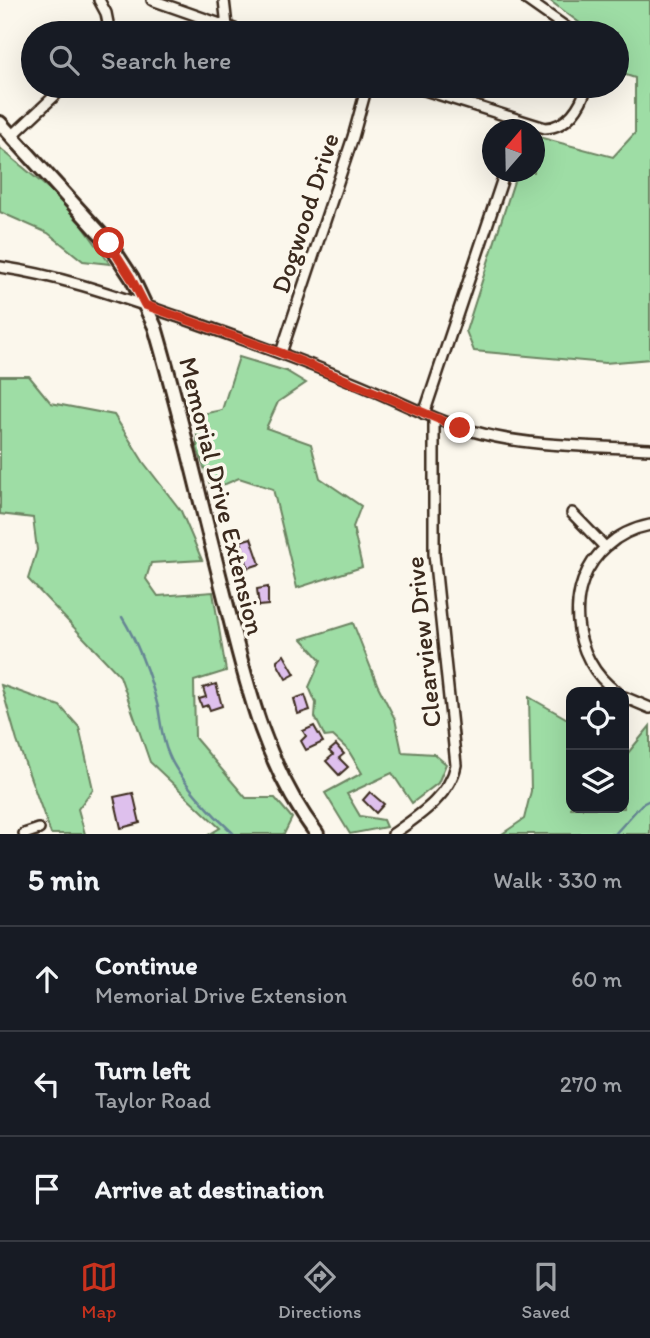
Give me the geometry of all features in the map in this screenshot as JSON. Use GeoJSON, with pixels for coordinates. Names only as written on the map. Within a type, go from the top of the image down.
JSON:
{"type":"FeatureCollection","features":[{"type":"Feature","properties":{"kind":"street"},"geometry":{"type":"LineString","coordinates":[[152,0],[213,21]]}},
{"type":"Feature","properties":{"kind":"street"},"geometry":{"type":"LineString","coordinates":[[224,0],[226,21]]}},
{"type":"Feature","properties":{"kind":"street"},"geometry":{"type":"LineString","coordinates":[[527,0],[557,21]]}},
{"type":"Feature","properties":{"kind":"street"},"geometry":{"type":"LineString","coordinates":[[104,1],[109,21]]}},
{"type":"Feature","properties":{"kind":"street"},"geometry":{"type":"LineString","coordinates":[[11,137],[52,98]]}},
{"type":"Feature","properties":{"kind":"street","name":"Dogwood Drive"},"geometry":{"type":"LineString","coordinates":[[281,353],[364,98]]}},
{"type":"Feature","properties":{"kind":"street"},"geometry":{"type":"LineString","coordinates":[[446,98],[504,119]]}},
{"type":"Feature","properties":{"kind":"street"},"geometry":{"type":"LineString","coordinates":[[545,128],[558,126],[575,110],[581,98]]}},
{"type":"Feature","properties":{"kind":"street","name":"Memorial Drive Extension"},"geometry":{"type":"LineString","coordinates":[[0,124],[109,243],[131,278],[155,327],[255,713],[280,776],[317,834]]}},
{"type":"Feature","properties":{"kind":"street","name":"Clearview Drive"},"geometry":{"type":"LineString","coordinates":[[393,834],[445,791],[456,765],[434,554],[429,416],[502,182]]}},
{"type":"Feature","properties":{"kind":"street"},"geometry":{"type":"LineString","coordinates":[[0,267],[71,282],[145,305],[281,353],[429,416],[477,433],[510,439],[650,449]]}},
{"type":"Feature","properties":{"kind":"street"},"geometry":{"type":"LineString","coordinates":[[572,513],[605,547]]}},
{"type":"Feature","properties":{"kind":"street"},"geometry":{"type":"LineString","coordinates":[[611,687],[602,680],[588,659],[577,624],[581,589],[591,565],[605,547],[632,530],[650,525]]}},
{"type":"Feature","properties":{"kind":"street"},"geometry":{"type":"LineString","coordinates":[[629,699],[650,708]]}},
{"type":"Feature","properties":{"kind":"street"},"geometry":{"type":"LineString","coordinates":[[24,834],[39,829]]}},
{"type":"Feature","properties":{"kind":"green space"},"geometry":{"type":"Polygon","coordinates":[[[549,0],[650,0],[650,359],[605,363],[474,351],[466,331],[514,182],[545,182],[545,139],[613,157],[635,133],[635,78],[629,76],[629,21],[577,21],[549,0]]]}},
{"type":"Feature","properties":{"kind":"green space"},"geometry":{"type":"Polygon","coordinates":[[[0,148],[67,204],[110,264],[83,261],[48,233],[0,212],[0,148]]]}},
{"type":"Feature","properties":{"kind":"green space"},"geometry":{"type":"Polygon","coordinates":[[[239,357],[286,371],[306,383],[278,402],[266,428],[311,444],[320,478],[361,506],[353,527],[362,567],[297,588],[273,489],[239,478],[212,490],[197,448],[197,415],[222,410],[239,357]]]}},
{"type":"Feature","properties":{"kind":"green space"},"geometry":{"type":"Polygon","coordinates":[[[0,376],[29,376],[51,403],[114,415],[144,463],[181,511],[202,560],[151,563],[146,579],[158,596],[213,592],[226,671],[194,681],[195,738],[246,798],[275,798],[292,818],[284,834],[210,834],[220,828],[150,762],[120,676],[28,579],[37,550],[33,518],[0,514],[0,376]]]}},
{"type":"Feature","properties":{"kind":"green space"},"geometry":{"type":"Polygon","coordinates":[[[353,623],[378,686],[395,719],[402,752],[434,754],[446,764],[438,783],[412,803],[392,773],[347,794],[360,816],[383,820],[386,827],[350,834],[325,793],[362,773],[348,750],[333,736],[325,737],[315,717],[316,703],[309,687],[321,660],[302,639],[353,623]]]}},
{"type":"Feature","properties":{"kind":"green space"},"geometry":{"type":"Polygon","coordinates":[[[1,685],[60,706],[79,727],[93,789],[78,809],[85,834],[51,834],[17,741],[1,685]]]}},
{"type":"Feature","properties":{"kind":"green space"},"geometry":{"type":"Polygon","coordinates":[[[529,697],[566,718],[566,813],[629,813],[629,752],[650,726],[650,834],[502,834],[524,819],[531,791],[529,697]]]}},
{"type":"Feature","properties":{"kind":"building"},"geometry":{"type":"Polygon","coordinates":[[[251,538],[260,564],[248,568],[241,541],[251,538]]]}},
{"type":"Feature","properties":{"kind":"building"},"geometry":{"type":"Polygon","coordinates":[[[268,587],[268,605],[259,606],[257,589],[268,587]]]}},
{"type":"Feature","properties":{"kind":"building"},"geometry":{"type":"Polygon","coordinates":[[[284,655],[295,674],[286,679],[277,663],[284,655]]]}},
{"type":"Feature","properties":{"kind":"building"},"geometry":{"type":"Polygon","coordinates":[[[216,684],[222,706],[210,710],[208,705],[202,707],[199,699],[206,697],[203,688],[216,684]]]}},
{"type":"Feature","properties":{"kind":"building"},"geometry":{"type":"Polygon","coordinates":[[[305,695],[310,710],[298,714],[294,699],[305,695]]]}},
{"type":"Feature","properties":{"kind":"building"},"geometry":{"type":"Polygon","coordinates":[[[314,726],[323,742],[306,750],[301,741],[306,736],[303,731],[314,726]]]}},
{"type":"Feature","properties":{"kind":"building"},"geometry":{"type":"Polygon","coordinates":[[[336,745],[344,754],[339,758],[348,767],[339,775],[326,761],[333,755],[329,751],[336,745]]]}},
{"type":"Feature","properties":{"kind":"building"},"geometry":{"type":"Polygon","coordinates":[[[370,792],[384,804],[376,813],[363,800],[370,792]]]}},
{"type":"Feature","properties":{"kind":"building"},"geometry":{"type":"Polygon","coordinates":[[[133,793],[140,823],[121,828],[114,797],[133,793]]]}},
{"type":"Feature","properties":{"kind":"waterway"},"geometry":{"type":"LineString","coordinates":[[122,617],[148,672],[165,744],[174,765],[198,797],[234,834]]}},
{"type":"Feature","properties":{"kind":"waterway"},"geometry":{"type":"LineString","coordinates":[[615,834],[642,804],[650,800]]}},
{"type":"Feature","properties":{"kind":"route"},"geometry":{"type":"LineString","coordinates":[[109,243],[145,305],[281,353],[460,428]]}}]}
